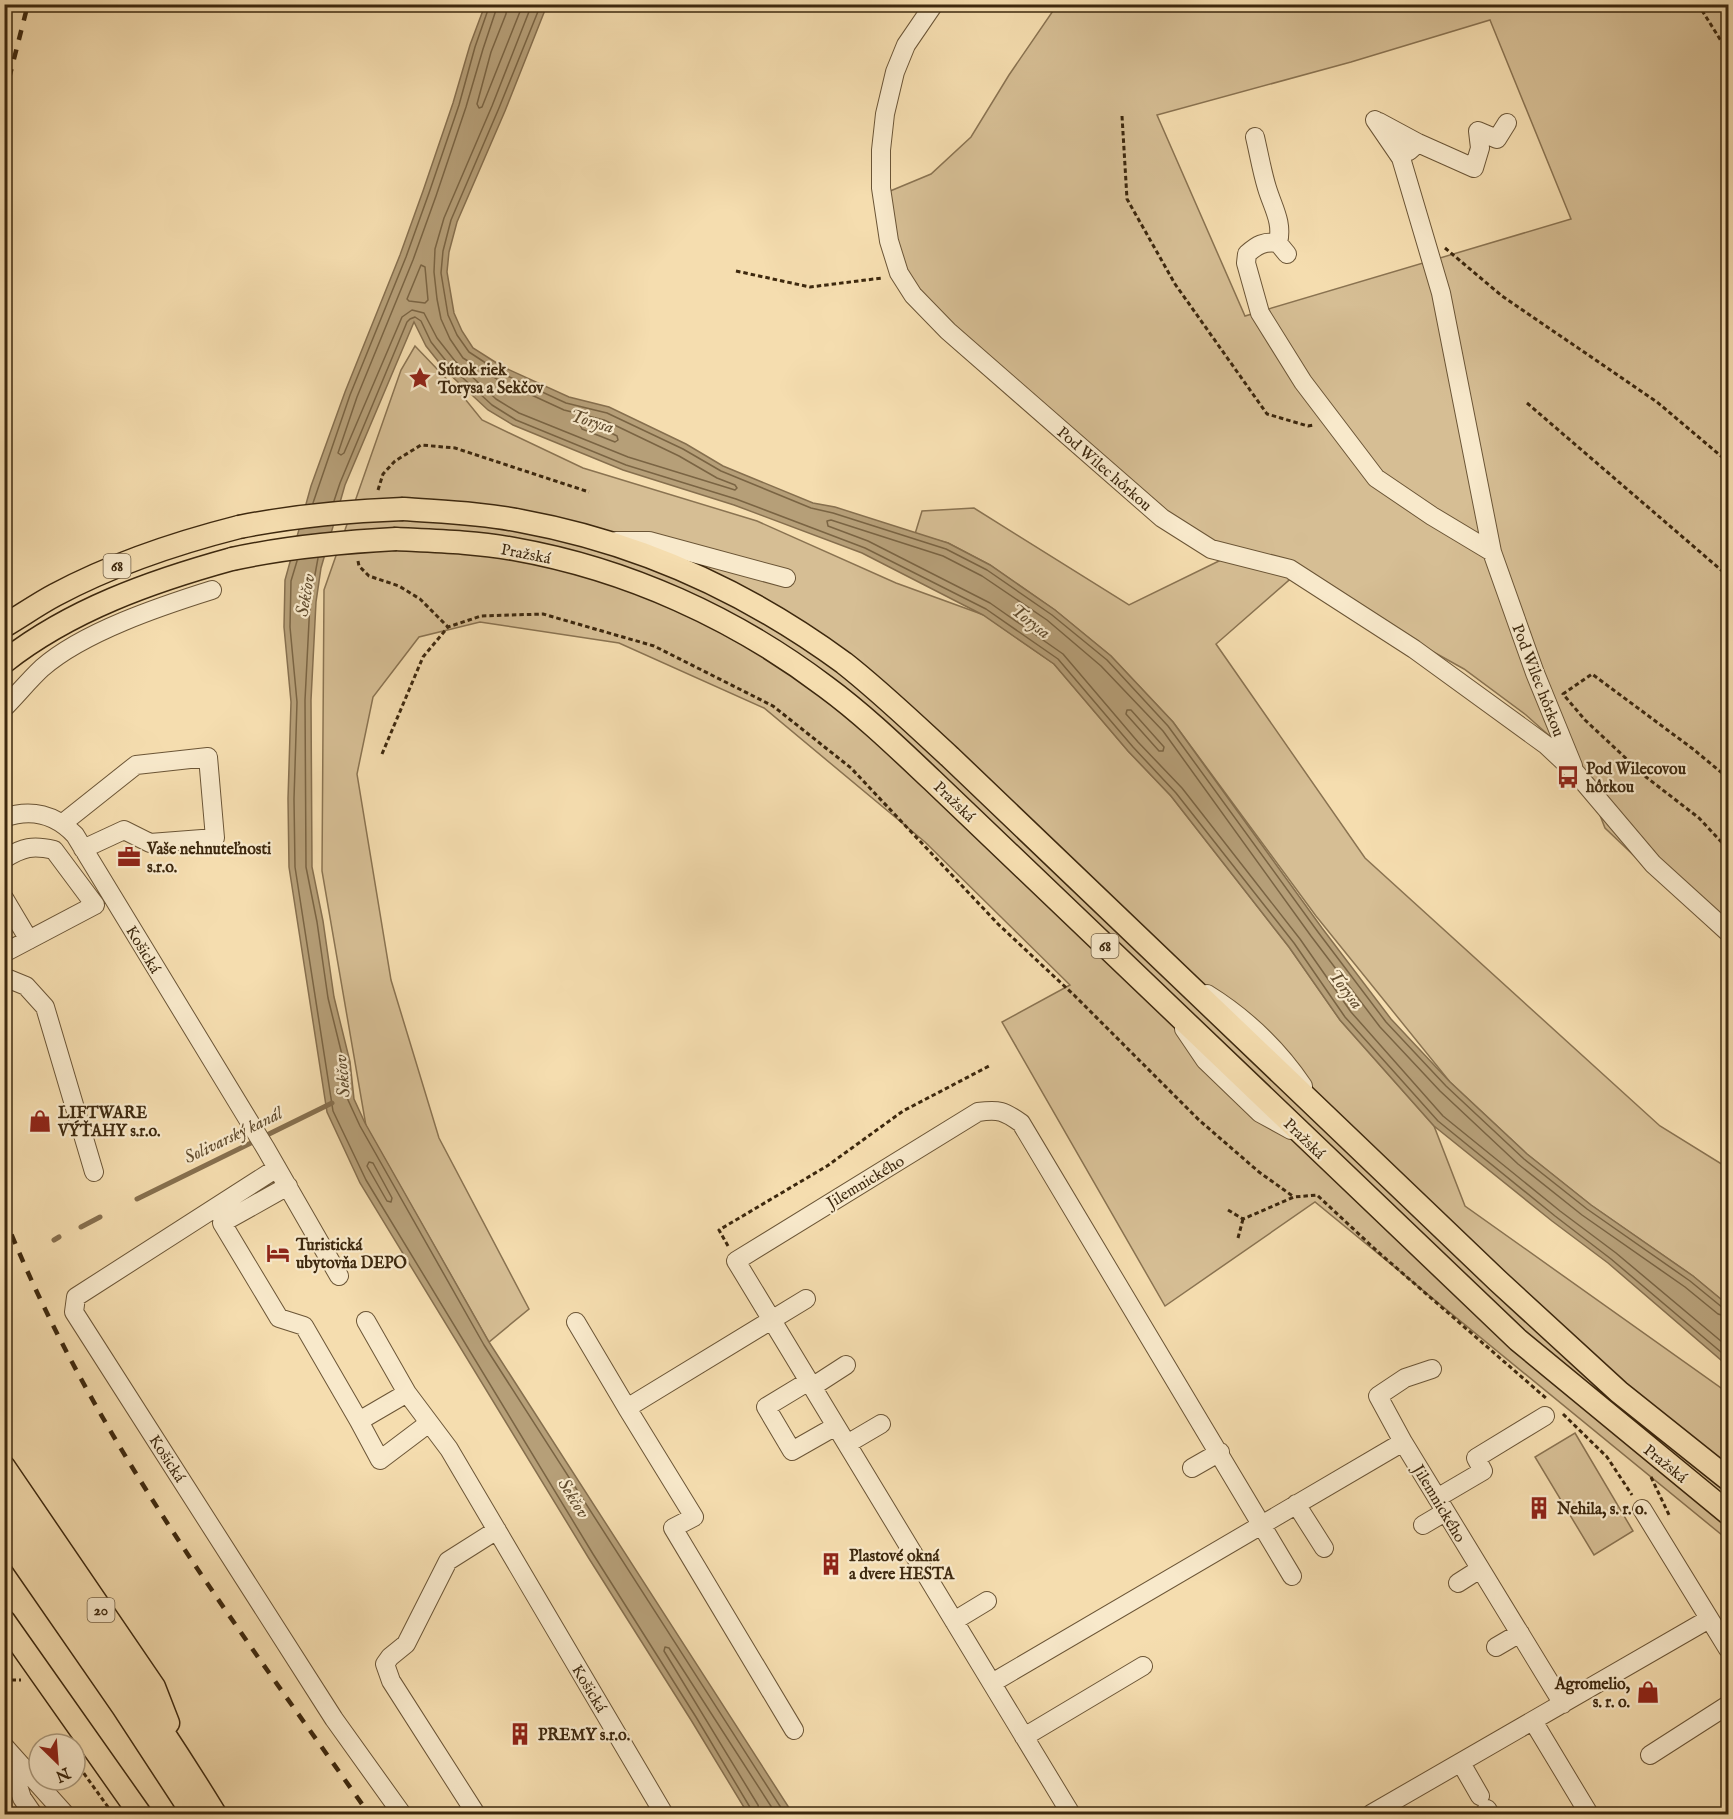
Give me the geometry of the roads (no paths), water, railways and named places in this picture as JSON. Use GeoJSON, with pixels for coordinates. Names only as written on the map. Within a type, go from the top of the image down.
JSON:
{"type":"FeatureCollection","features":[{"type":"Feature","properties":{"kind":"main road","name":"Pražská"},"geometry":{"type":"LineString","coordinates":[[4,626],[54,595],[121,564],[168,547],[239,527],[288,518],[403,509],[456,512],[520,520],[605,541],[644,553],[745,598],[844,664],[893,704],[1323,1114],[1619,1392],[1728,1479]]}},
{"type":"Feature","properties":{"kind":"main road","name":"Pražská"},"geometry":{"type":"LineString","coordinates":[[4,662],[67,622],[129,592],[176,574],[232,559],[294,547],[336,542],[396,539],[514,549],[576,563],[631,580],[730,624],[825,686],[859,713],[1518,1340],[1728,1513]]}},
{"type":"Feature","properties":{"kind":"main road","name":"20"},"geometry":{"type":"LineString","coordinates":[[4,1467],[154,1686],[182,1761],[215,1815]]}},
{"type":"Feature","properties":{"kind":"main road"},"geometry":{"type":"LineString","coordinates":[[4,1504],[76,1604],[182,1761]]}},
{"type":"Feature","properties":{"kind":"main road"},"geometry":{"type":"LineString","coordinates":[[4,1535],[123,1707],[193,1815]]}},
{"type":"Feature","properties":{"kind":"main road"},"geometry":{"type":"LineString","coordinates":[[9,1635],[140,1815]]}},
{"type":"Feature","properties":{"kind":"street","name":"Pod Wilec hôrkou"},"geometry":{"type":"LineString","coordinates":[[934,4],[906,45],[895,72],[885,114],[881,150],[880,188],[889,241],[898,273],[913,295],[948,330],[1162,518],[1211,549],[1290,569],[1414,650],[1546,745],[1576,773],[1653,864],[1728,932]]}},
{"type":"Feature","properties":{"kind":"street","name":"Pod Wilec hôrkou"},"geometry":{"type":"LineString","coordinates":[[1418,143],[1375,120],[1401,158],[1441,293],[1492,552],[1535,673],[1576,773]]}},
{"type":"Feature","properties":{"kind":"street"},"geometry":{"type":"LineString","coordinates":[[1401,158],[1418,143],[1474,168],[1480,148],[1478,131],[1497,139],[1507,123]]}},
{"type":"Feature","properties":{"kind":"street"},"geometry":{"type":"LineString","coordinates":[[1255,137],[1267,188],[1278,216],[1282,249],[1267,242],[1256,245],[1247,254],[1246,263],[1260,313],[1303,382],[1376,478],[1431,516],[1492,552]]}},
{"type":"Feature","properties":{"kind":"street"},"geometry":{"type":"LineString","coordinates":[[605,541],[649,541],[786,578]]}},
{"type":"Feature","properties":{"kind":"street"},"geometry":{"type":"LineString","coordinates":[[4,708],[43,667],[71,648],[155,608],[212,590]]}},
{"type":"Feature","properties":{"kind":"street"},"geometry":{"type":"LineString","coordinates":[[4,818],[11,815],[36,814],[63,823],[136,765],[208,757],[214,838],[150,843],[124,830],[83,849]]}},
{"type":"Feature","properties":{"kind":"street","name":"Košická"},"geometry":{"type":"LineString","coordinates":[[63,823],[75,835],[266,1149],[339,1276]]}},
{"type":"Feature","properties":{"kind":"street"},"geometry":{"type":"LineString","coordinates":[[4,859],[14,852],[35,845],[54,850],[95,905],[4,953]]}},
{"type":"Feature","properties":{"kind":"street"},"geometry":{"type":"LineString","coordinates":[[4,898],[29,940]]}},
{"type":"Feature","properties":{"kind":"street"},"geometry":{"type":"LineString","coordinates":[[4,977],[26,986],[45,1007],[94,1172]]}},
{"type":"Feature","properties":{"kind":"street","name":"Jilemnického"},"geometry":{"type":"LineString","coordinates":[[772,1320],[736,1261],[978,1112],[995,1110],[1007,1114],[1021,1124],[1220,1452],[1292,1576]]}},
{"type":"Feature","properties":{"kind":"street","name":"Košická"},"geometry":{"type":"LineString","coordinates":[[277,1168],[76,1297],[74,1312],[334,1719],[402,1815]]}},
{"type":"Feature","properties":{"kind":"street"},"geometry":{"type":"LineString","coordinates":[[288,1186],[222,1223],[279,1318],[304,1326],[383,1465],[429,1423]]}},
{"type":"Feature","properties":{"kind":"street"},"geometry":{"type":"LineString","coordinates":[[627,1408],[806,1299]]}},
{"type":"Feature","properties":{"kind":"street"},"geometry":{"type":"LineString","coordinates":[[772,1320],[1071,1815]]}},
{"type":"Feature","properties":{"kind":"street","name":"Košická"},"geometry":{"type":"LineString","coordinates":[[366,1321],[407,1393],[449,1449],[664,1815]]}},
{"type":"Feature","properties":{"kind":"street"},"geometry":{"type":"LineString","coordinates":[[576,1322],[694,1517],[673,1528],[794,1730]]}},
{"type":"Feature","properties":{"kind":"street"},"geometry":{"type":"LineString","coordinates":[[836,1426],[792,1451],[766,1407],[846,1365]]}},
{"type":"Feature","properties":{"kind":"street","name":"Jilemnického"},"geometry":{"type":"LineString","coordinates":[[1432,1369],[1405,1378],[1378,1396],[1403,1442],[1563,1704]]}},
{"type":"Feature","properties":{"kind":"street"},"geometry":{"type":"LineString","coordinates":[[359,1421],[407,1393]]}},
{"type":"Feature","properties":{"kind":"street"},"geometry":{"type":"LineString","coordinates":[[1423,1525],[1441,1505],[1483,1471],[1476,1458],[1550,1408]]}},
{"type":"Feature","properties":{"kind":"street"},"geometry":{"type":"LineString","coordinates":[[847,1444],[881,1424]]}},
{"type":"Feature","properties":{"kind":"street"},"geometry":{"type":"LineString","coordinates":[[992,1683],[1403,1442]]}},
{"type":"Feature","properties":{"kind":"street"},"geometry":{"type":"LineString","coordinates":[[1192,1468],[1220,1452]]}},
{"type":"Feature","properties":{"kind":"street"},"geometry":{"type":"LineString","coordinates":[[1296,1504],[1324,1548]]}},
{"type":"Feature","properties":{"kind":"street"},"geometry":{"type":"LineString","coordinates":[[1642,1509],[1709,1619],[1727,1643]]}},
{"type":"Feature","properties":{"kind":"street"},"geometry":{"type":"LineString","coordinates":[[476,1815],[391,1681],[385,1664],[406,1644],[448,1561],[496,1530]]}},
{"type":"Feature","properties":{"kind":"street"},"geometry":{"type":"LineString","coordinates":[[1458,1583],[1480,1569]]}},
{"type":"Feature","properties":{"kind":"street"},"geometry":{"type":"LineString","coordinates":[[954,1621],[987,1601]]}},
{"type":"Feature","properties":{"kind":"street"},"geometry":{"type":"LineString","coordinates":[[1371,1815],[1709,1619]]}},
{"type":"Feature","properties":{"kind":"street"},"geometry":{"type":"LineString","coordinates":[[1496,1647],[1520,1633]]}},
{"type":"Feature","properties":{"kind":"street"},"geometry":{"type":"LineString","coordinates":[[1024,1737],[1143,1666]]}},
{"type":"Feature","properties":{"kind":"street"},"geometry":{"type":"LineString","coordinates":[[1650,1755],[1728,1705]]}},
{"type":"Feature","properties":{"kind":"street"},"geometry":{"type":"LineString","coordinates":[[1533,1721],[1589,1815]]}},
{"type":"Feature","properties":{"kind":"street"},"geometry":{"type":"LineString","coordinates":[[5,1747],[22,1798],[33,1815]]}},
{"type":"Feature","properties":{"kind":"street"},"geometry":{"type":"LineString","coordinates":[[5,1747],[66,1815]]}},
{"type":"Feature","properties":{"kind":"street"},"geometry":{"type":"LineString","coordinates":[[1461,1763],[1486,1806]]}},
{"type":"Feature","properties":{"kind":"water"},"geometry":{"type":"Polygon","coordinates":[[[485,5],[547,5],[505,111],[457,222],[449,252],[447,272],[454,313],[473,348],[503,367],[569,397],[609,407],[686,444],[723,466],[813,503],[835,507],[948,543],[990,565],[1055,610],[1111,656],[1173,722],[1391,1019],[1450,1082],[1527,1154],[1591,1205],[1693,1276],[1728,1305],[1728,1366],[1608,1263],[1434,1126],[1340,1020],[1289,947],[1171,796],[1128,751],[1054,664],[983,615],[862,553],[734,505],[623,470],[513,425],[488,410],[445,370],[426,346],[414,322],[345,485],[321,568],[316,602],[311,700],[312,867],[323,921],[334,997],[350,1062],[354,1099],[365,1123],[489,1342],[793,1814],[748,1814],[360,1183],[327,1112],[289,867],[288,799],[291,702],[284,627],[285,580],[311,486],[345,392],[400,255],[485,5]]]}},
{"type":"Feature","properties":{"kind":"waterway","name":"Solivarský kanál"},"geometry":{"type":"LineString","coordinates":[[137,1199],[332,1103]]}},
{"type":"Feature","properties":{"kind":"waterway","name":"Solivarský kanál"},"geometry":{"type":"LineString","coordinates":[[81,1227],[100,1217]]}},
{"type":"Feature","properties":{"kind":"waterway","name":"Solivarský kanál"},"geometry":{"type":"LineString","coordinates":[[54,1240],[59,1237]]}},
{"type":"Feature","properties":{"kind":"waterway","name":"Solivarský kanál"},"geometry":{"type":"LineString","coordinates":[[4,1264],[9,1262]]}},
{"type":"Feature","properties":{"kind":"railway"},"geometry":{"type":"LineString","coordinates":[[4,98],[28,4]]}},
{"type":"Feature","properties":{"kind":"railway"},"geometry":{"type":"LineString","coordinates":[[4,1216],[39,1297],[122,1451],[218,1599],[369,1814]]}},
{"type":"Feature","properties":{"kind":"place","name":"Sútok riek Torysa a Sekčov"},"geometry":{"type":"Point","coordinates":[420,378]}},
{"type":"Feature","properties":{"kind":"place","name":"Pod Wilecovou hôrkou"},"geometry":{"type":"Point","coordinates":[1568,777]}},
{"type":"Feature","properties":{"kind":"place","name":"Vaše nehnuteľnosti s.r.o."},"geometry":{"type":"Point","coordinates":[129,857]}},
{"type":"Feature","properties":{"kind":"place","name":"LIFTWARE VÝŤAHY s.r.o."},"geometry":{"type":"Point","coordinates":[40,1121]}},
{"type":"Feature","properties":{"kind":"place","name":"Turistická ubytovňa DEPO"},"geometry":{"type":"Point","coordinates":[278,1253]}},
{"type":"Feature","properties":{"kind":"place","name":"Nehila, s. r. o."},"geometry":{"type":"Point","coordinates":[1539,1508]}},
{"type":"Feature","properties":{"kind":"place","name":"Plastové okná a dvere HESTA"},"geometry":{"type":"Point","coordinates":[831,1564]}},
{"type":"Feature","properties":{"kind":"place","name":"Agromelio, s. r. o."},"geometry":{"type":"Point","coordinates":[1648,1692]}},
{"type":"Feature","properties":{"kind":"place","name":"PREMY s.r.o."},"geometry":{"type":"Point","coordinates":[520,1734]}},
{"type":"Feature","properties":{"kind":"water label","name":"Torysa"},"geometry":{"type":"Point","coordinates":[592,421]}},
{"type":"Feature","properties":{"kind":"water label","name":"Sekčov"},"geometry":{"type":"Point","coordinates":[305,595]}},
{"type":"Feature","properties":{"kind":"water label","name":"Torysa"},"geometry":{"type":"Point","coordinates":[1031,621]}},
{"type":"Feature","properties":{"kind":"water label","name":"Torysa"},"geometry":{"type":"Point","coordinates":[1346,989]}},
{"type":"Feature","properties":{"kind":"water label","name":"Sekčov"},"geometry":{"type":"Point","coordinates":[342,1076]}},
{"type":"Feature","properties":{"kind":"water label","name":"Sekčov"},"geometry":{"type":"Point","coordinates":[574,1498]}}]}
